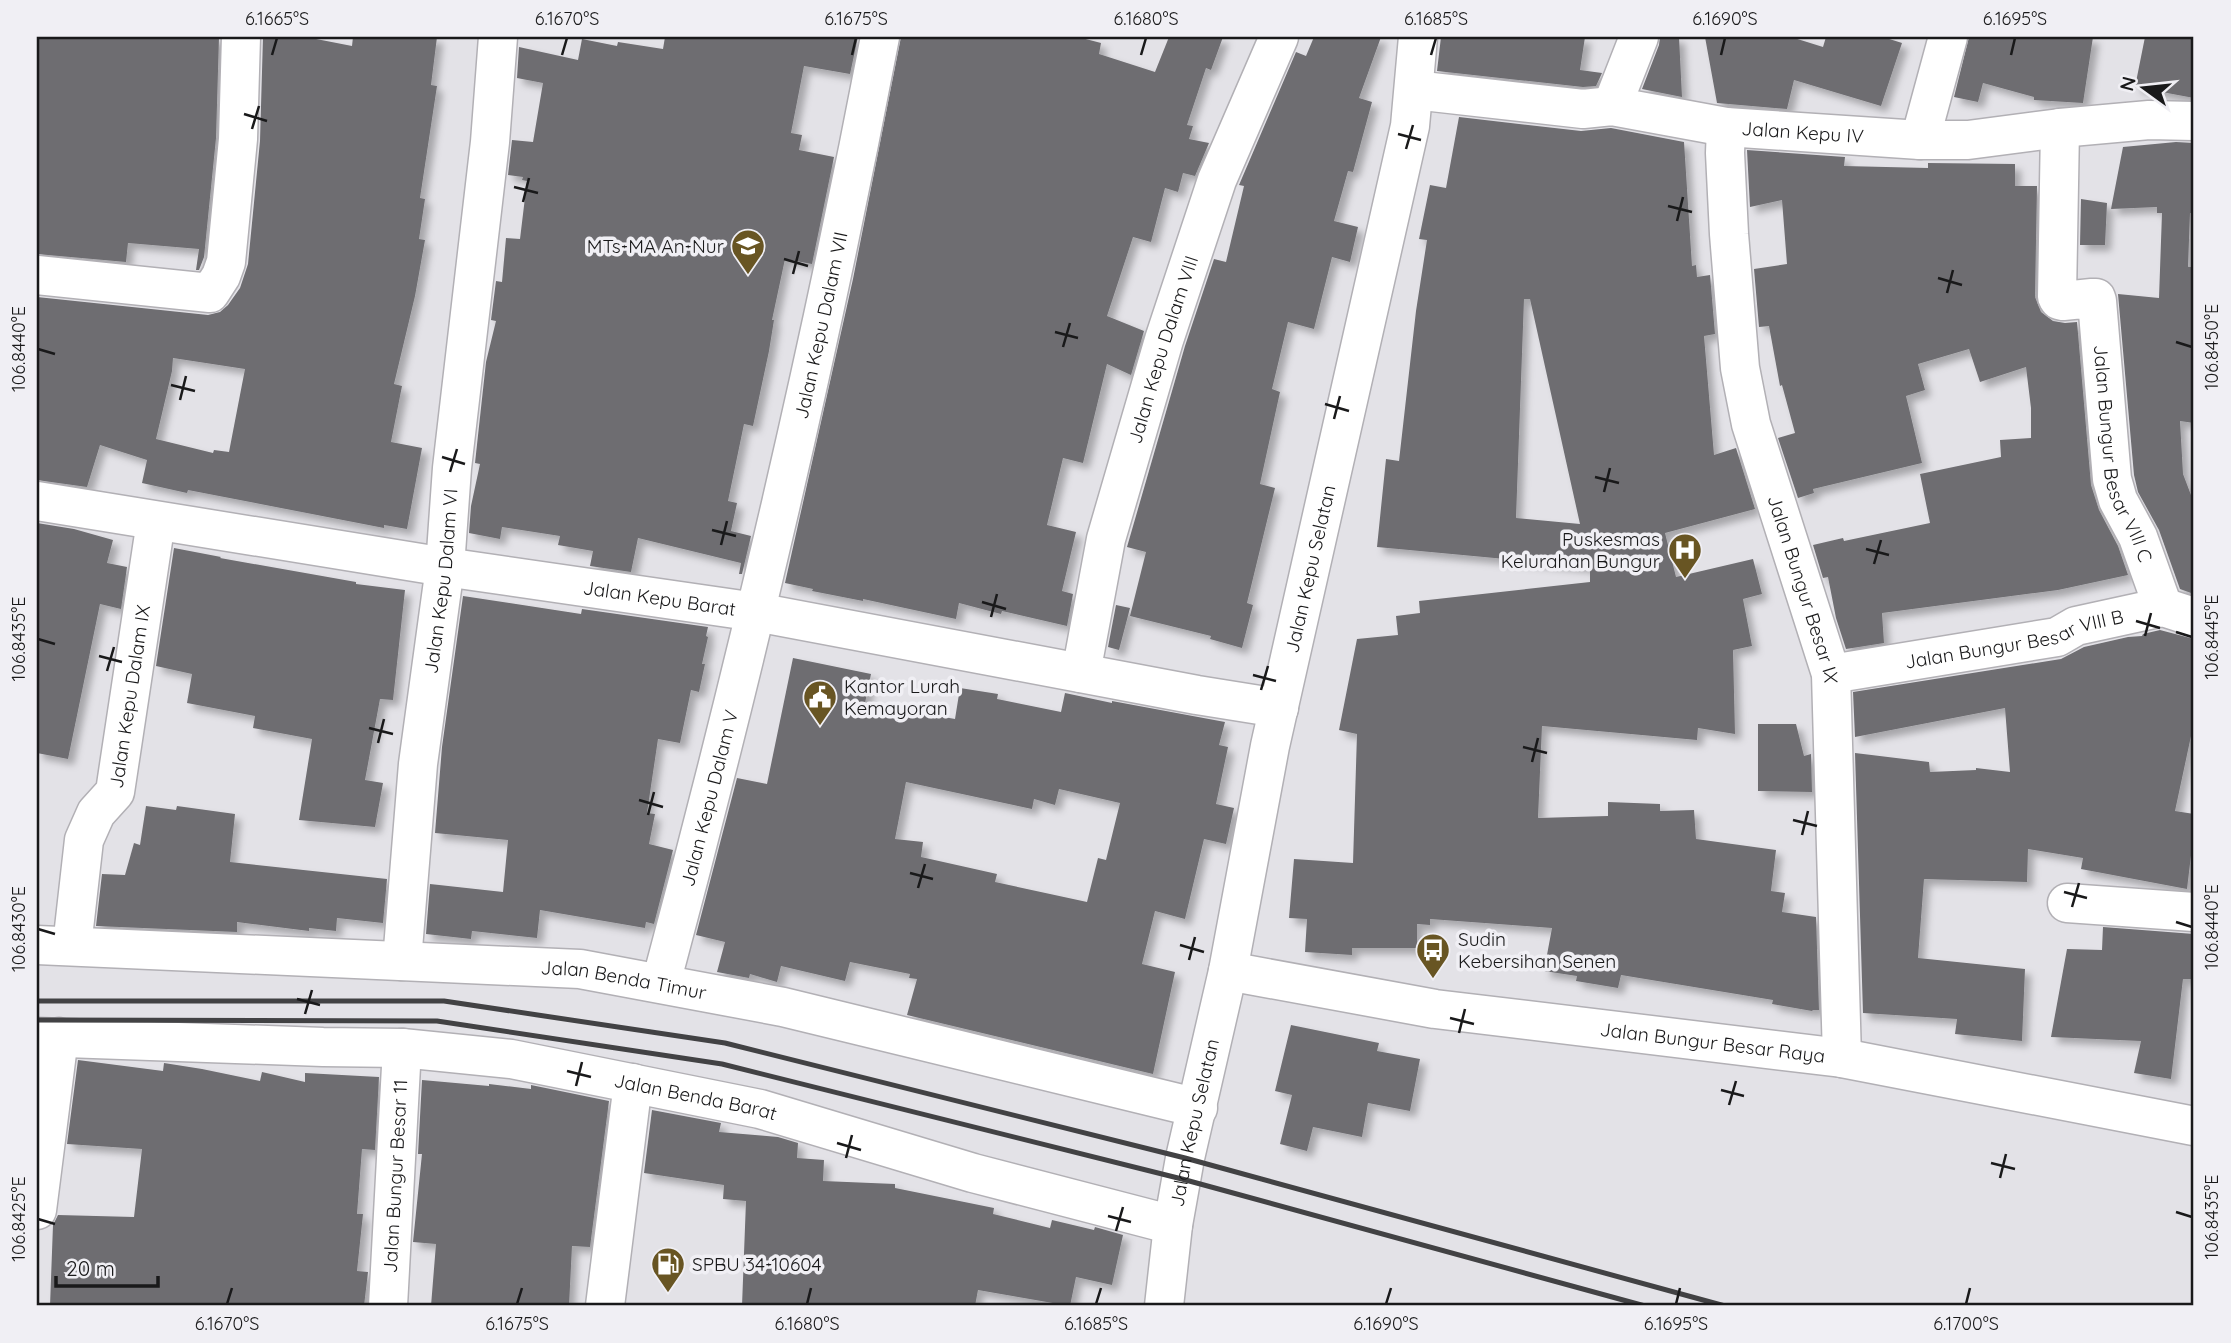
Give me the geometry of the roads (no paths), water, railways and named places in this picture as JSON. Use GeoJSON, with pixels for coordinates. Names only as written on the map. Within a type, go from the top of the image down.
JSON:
{"type":"FeatureCollection","features":[{"type":"Feature","properties":{"kind":"street"},"geometry":{"type":"LineString","coordinates":[[37,275],[210,293],[226,262],[238,139],[241,37]]}},
{"type":"Feature","properties":{"kind":"street","name":"Jalan Kepu Dalam VI"},"geometry":{"type":"LineString","coordinates":[[402,961],[418,764],[444,567],[454,455],[490,142],[498,37]]}},
{"type":"Feature","properties":{"kind":"street","name":"Jalan Kepu Dalam VII"},"geometry":{"type":"LineString","coordinates":[[756,612],[856,162],[880,37]]}},
{"type":"Feature","properties":{"kind":"street","name":"Jalan Kepu Dalam VIII"},"geometry":{"type":"LineString","coordinates":[[1081,673],[1106,538],[1164,340],[1217,180],[1279,37]]}},
{"type":"Feature","properties":{"kind":"street","name":"Jalan Kepu Selatan"},"geometry":{"type":"LineString","coordinates":[[1164,1306],[1173,1225],[1228,971],[1279,708],[1410,127],[1418,37]]}},
{"type":"Feature","properties":{"kind":"street"},"geometry":{"type":"LineString","coordinates":[[1612,106],[1639,37]]}},
{"type":"Feature","properties":{"kind":"street"},"geometry":{"type":"LineString","coordinates":[[1920,140],[1948,37]]}},
{"type":"Feature","properties":{"kind":"street","name":"Jalan Kepu IV"},"geometry":{"type":"LineString","coordinates":[[1414,90],[1583,109],[1612,106],[1726,127],[1920,140],[1968,140],[2148,120],[2194,121]]}},
{"type":"Feature","properties":{"kind":"street","name":"Jalan Bungur Besar IX"},"geometry":{"type":"LineString","coordinates":[[1726,127],[1729,234],[1740,368],[1751,424],[1831,674],[1842,1058]]}},
{"type":"Feature","properties":{"kind":"street","name":"Jalan Bungur Besar VIII C"},"geometry":{"type":"LineString","coordinates":[[2060,128],[2057,297],[2063,302],[2096,298],[2112,479],[2118,500],[2179,612]]}},
{"type":"Feature","properties":{"kind":"street","name":"Jalan Kepu Barat"},"geometry":{"type":"LineString","coordinates":[[37,501],[444,567],[756,612],[1279,708]]}},
{"type":"Feature","properties":{"kind":"street","name":"Jalan Kepu Dalam IX"},"geometry":{"type":"LineString","coordinates":[[55,946],[84,840],[96,813],[115,792],[156,521]]}},
{"type":"Feature","properties":{"kind":"street","name":"Jalan Kepu Dalam V"},"geometry":{"type":"LineString","coordinates":[[661,983],[756,612]]}},
{"type":"Feature","properties":{"kind":"street","name":"Jalan Bungur Besar VIII B"},"geometry":{"type":"LineString","coordinates":[[1831,674],[2057,637],[2076,626],[2179,612]]}},
{"type":"Feature","properties":{"kind":"street"},"geometry":{"type":"LineString","coordinates":[[2067,904],[2194,912]]}},
{"type":"Feature","properties":{"kind":"street","name":"Jalan Benda Timur"},"geometry":{"type":"LineString","coordinates":[[55,946],[580,969],[783,1007],[1198,1108]]}},
{"type":"Feature","properties":{"kind":"street","name":"Jalan Bungur Besar Raya"},"geometry":{"type":"LineString","coordinates":[[1228,971],[1435,1009],[1842,1058],[2194,1117]]}},
{"type":"Feature","properties":{"kind":"street"},"geometry":{"type":"LineString","coordinates":[[37,1210],[48,1037]]}},
{"type":"Feature","properties":{"kind":"street","name":"Jalan Benda Barat"},"geometry":{"type":"LineString","coordinates":[[48,1037],[402,1048],[511,1059],[760,1109],[973,1174],[1173,1225]]}},
{"type":"Feature","properties":{"kind":"street","name":"Jalan Bungur Besar 11"},"geometry":{"type":"LineString","coordinates":[[388,1306],[402,1048]]}},
{"type":"Feature","properties":{"kind":"street"},"geometry":{"type":"LineString","coordinates":[[606,1306],[633,1083]]}},
{"type":"Feature","properties":{"kind":"railway"},"geometry":{"type":"LineString","coordinates":[[37,1001],[444,1001],[725,1043],[1185,1158],[1725,1306]]}},
{"type":"Feature","properties":{"kind":"railway"},"geometry":{"type":"LineString","coordinates":[[37,1020],[437,1021],[722,1064],[1182,1179],[1645,1306]]}},
{"type":"Feature","properties":{"kind":"place","name":"MTs-MA An-Nur"},"geometry":{"type":"Point","coordinates":[748,276]}},
{"type":"Feature","properties":{"kind":"place","name":"Puskesmas Kelurahan Bungur"},"geometry":{"type":"Point","coordinates":[1685,580]}},
{"type":"Feature","properties":{"kind":"place","name":"Kantor Lurah Kemayoran"},"geometry":{"type":"Point","coordinates":[820,727]}},
{"type":"Feature","properties":{"kind":"place","name":"Sudin Kebersihan Senen"},"geometry":{"type":"Point","coordinates":[1433,980]}},
{"type":"Feature","properties":{"kind":"place","name":"SPBU 34-10604"},"geometry":{"type":"Point","coordinates":[668,1294]}}]}
